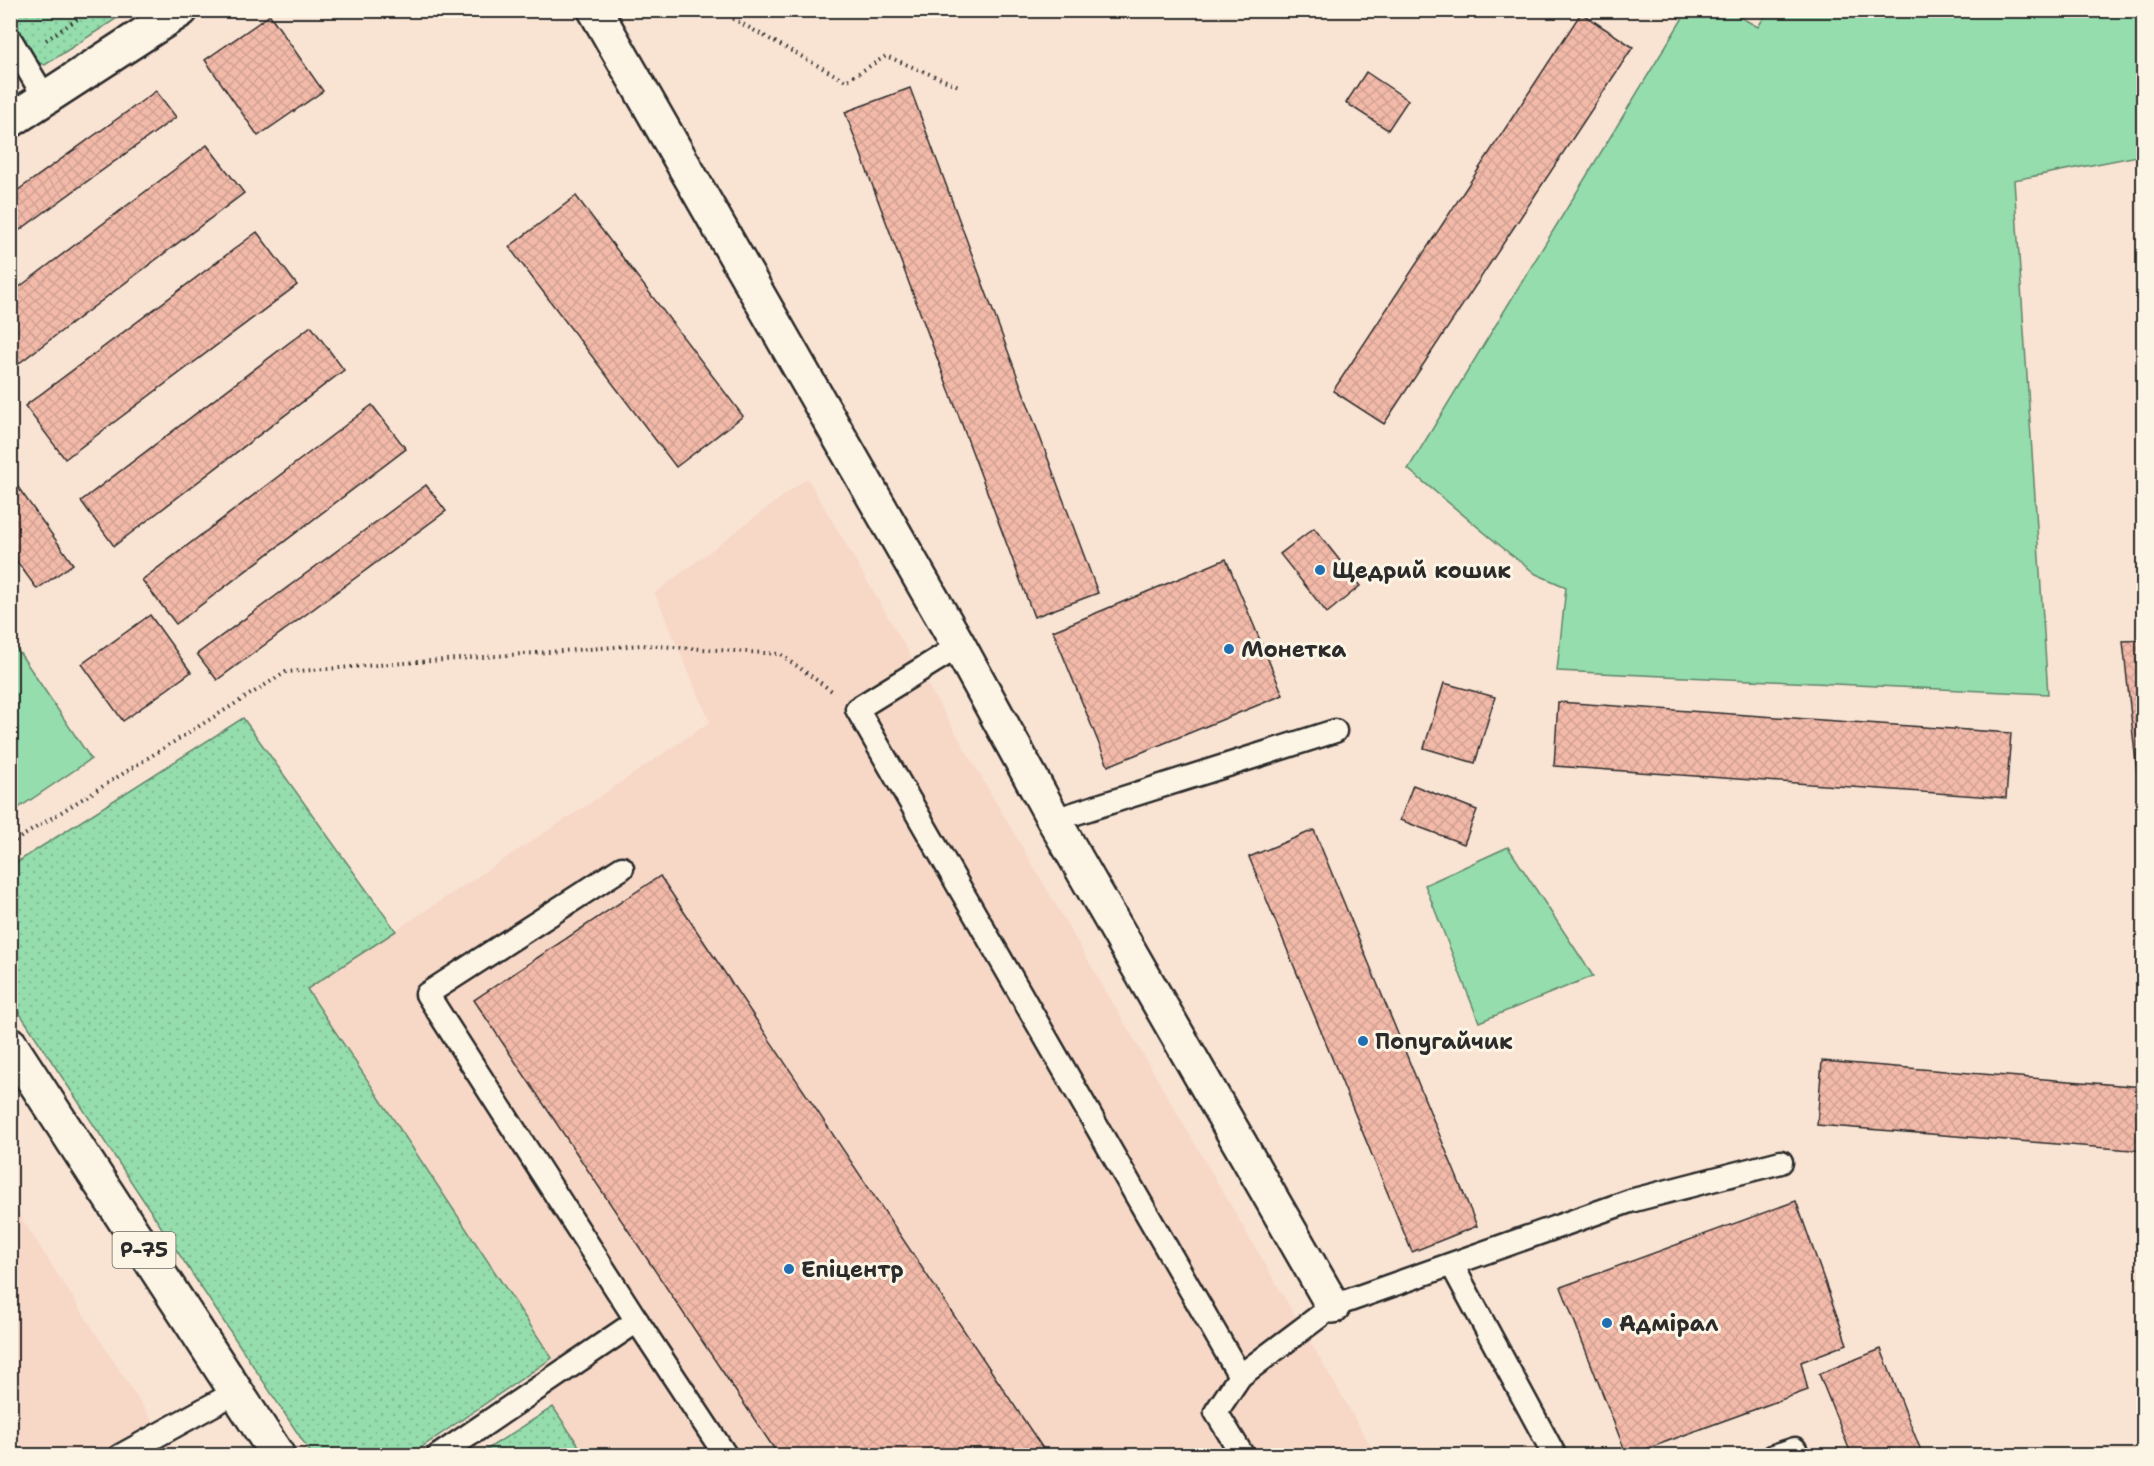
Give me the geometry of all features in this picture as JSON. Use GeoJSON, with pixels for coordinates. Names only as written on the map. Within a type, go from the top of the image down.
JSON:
{"type":"FeatureCollection","features":[{"type":"Feature","properties":{"kind":"street"},"geometry":{"type":"LineString","coordinates":[[10,120],[181,10]]}},
{"type":"Feature","properties":{"kind":"street"},"geometry":{"type":"LineString","coordinates":[[595,10],[959,646],[1054,820],[1333,1306]]}},
{"type":"Feature","properties":{"kind":"street","name":"Р-75"},"geometry":{"type":"LineString","coordinates":[[10,1044],[278,1455]]}},
{"type":"Feature","properties":{"kind":"lane"},"geometry":{"type":"LineString","coordinates":[[16,48],[45,98]]}},
{"type":"Feature","properties":{"kind":"lane"},"geometry":{"type":"LineString","coordinates":[[959,646],[857,709],[1240,1376]]}},
{"type":"Feature","properties":{"kind":"lane"},"geometry":{"type":"LineString","coordinates":[[1054,820],[1335,731]]}},
{"type":"Feature","properties":{"kind":"lane"},"geometry":{"type":"LineString","coordinates":[[622,868],[427,994],[726,1455]]}},
{"type":"Feature","properties":{"kind":"lane"},"geometry":{"type":"LineString","coordinates":[[1244,1455],[1216,1412],[1240,1376],[1333,1306],[1630,1201],[1781,1162]]}},
{"type":"Feature","properties":{"kind":"lane"},"geometry":{"type":"LineString","coordinates":[[1452,1265],[1555,1455]]}},
{"type":"Feature","properties":{"kind":"lane"},"geometry":{"type":"LineString","coordinates":[[438,1455],[637,1321]]}},
{"type":"Feature","properties":{"kind":"lane"},"geometry":{"type":"LineString","coordinates":[[120,1455],[236,1392]]}},
{"type":"Feature","properties":{"kind":"lane"},"geometry":{"type":"LineString","coordinates":[[1774,1455],[1795,1449],[1798,1455]]}},
{"type":"Feature","properties":{"kind":"path"},"geometry":{"type":"LineString","coordinates":[[16,48],[91,10]]}},
{"type":"Feature","properties":{"kind":"path"},"geometry":{"type":"LineString","coordinates":[[717,10],[846,81],[886,56],[961,87]]}},
{"type":"Feature","properties":{"kind":"path"},"geometry":{"type":"LineString","coordinates":[[10,844],[286,672],[641,645],[780,654],[857,709]]}},
{"type":"Feature","properties":{"kind":"shaded area"},"geometry":{"type":"Polygon","coordinates":[[[807,478],[1376,1455],[585,1455],[531,1372],[551,1357],[307,988],[710,722],[655,593],[807,478]]]}},
{"type":"Feature","properties":{"kind":"shaded area"},"geometry":{"type":"Polygon","coordinates":[[[11,1202],[174,1455],[11,1455],[11,1202]]]}},
{"type":"Feature","properties":{"kind":"green space"},"geometry":{"type":"Polygon","coordinates":[[[10,11],[128,11],[45,65],[32,60],[11,19],[10,11]]]}},
{"type":"Feature","properties":{"kind":"green space"},"geometry":{"type":"Polygon","coordinates":[[[1687,11],[1729,11],[1758,27],[1768,11],[2143,11],[2143,155],[2014,180],[2048,694],[1557,671],[1566,587],[1536,574],[1408,469],[1687,11]]]}},
{"type":"Feature","properties":{"kind":"green space"},"geometry":{"type":"Polygon","coordinates":[[[11,640],[91,759],[10,813],[11,640]]]}},
{"type":"Feature","properties":{"kind":"green space"},"geometry":{"type":"Polygon","coordinates":[[[243,718],[396,931],[307,989],[552,1358],[410,1455],[312,1455],[11,1000],[11,866],[243,718]]]}},
{"type":"Feature","properties":{"kind":"green space"},"geometry":{"type":"Polygon","coordinates":[[[1508,847],[1593,976],[1479,1022],[1425,885],[1508,847]]]}},
{"type":"Feature","properties":{"kind":"green space"},"geometry":{"type":"Polygon","coordinates":[[[553,1407],[585,1455],[478,1455],[553,1407]]]}},
{"type":"Feature","properties":{"kind":"building"},"geometry":{"type":"Polygon","coordinates":[[[1581,13],[1633,47],[1384,424],[1333,391],[1581,13]]]}},
{"type":"Feature","properties":{"kind":"building"},"geometry":{"type":"Polygon","coordinates":[[[270,15],[323,91],[258,136],[205,60],[270,15]]]}},
{"type":"Feature","properties":{"kind":"building"},"geometry":{"type":"Polygon","coordinates":[[[1366,72],[1408,100],[1388,130],[1346,103],[1366,72]]]}},
{"type":"Feature","properties":{"kind":"building"},"geometry":{"type":"Polygon","coordinates":[[[910,88],[1098,593],[1034,617],[845,112],[910,88]]]}},
{"type":"Feature","properties":{"kind":"building"},"geometry":{"type":"Polygon","coordinates":[[[156,91],[176,117],[10,237],[10,196],[156,91]]]}},
{"type":"Feature","properties":{"kind":"building"},"geometry":{"type":"Polygon","coordinates":[[[207,145],[244,193],[10,370],[10,294],[207,145]]]}},
{"type":"Feature","properties":{"kind":"building"},"geometry":{"type":"Polygon","coordinates":[[[576,196],[743,416],[676,467],[509,247],[576,196]]]}},
{"type":"Feature","properties":{"kind":"building"},"geometry":{"type":"Polygon","coordinates":[[[257,232],[297,285],[65,459],[25,406],[257,232]]]}},
{"type":"Feature","properties":{"kind":"building"},"geometry":{"type":"Polygon","coordinates":[[[311,326],[344,370],[114,546],[81,501],[311,326]]]}},
{"type":"Feature","properties":{"kind":"building"},"geometry":{"type":"Polygon","coordinates":[[[372,405],[406,449],[176,624],[142,580],[372,405]]]}},
{"type":"Feature","properties":{"kind":"building"},"geometry":{"type":"Polygon","coordinates":[[[10,476],[73,564],[37,589],[10,552],[10,476]]]}},
{"type":"Feature","properties":{"kind":"building"},"geometry":{"type":"Polygon","coordinates":[[[426,485],[446,511],[217,680],[197,654],[426,485]]]}},
{"type":"Feature","properties":{"kind":"building","name":"Щедрий кошик"},"geometry":{"type":"Polygon","coordinates":[[[1314,528],[1360,586],[1327,613],[1280,554],[1314,528]]]}},
{"type":"Feature","properties":{"kind":"building"},"geometry":{"type":"Polygon","coordinates":[[[1226,559],[1283,695],[1108,766],[1053,631],[1226,559]]]}},
{"type":"Feature","properties":{"kind":"building"},"geometry":{"type":"Polygon","coordinates":[[[150,615],[191,672],[123,721],[82,664],[150,615]]]}},
{"type":"Feature","properties":{"kind":"building"},"geometry":{"type":"Polygon","coordinates":[[[2144,640],[2144,773],[2137,773],[2123,641],[2144,640]]]}},
{"type":"Feature","properties":{"kind":"building"},"geometry":{"type":"Polygon","coordinates":[[[1444,683],[1495,697],[1475,763],[1424,748],[1444,683]]]}},
{"type":"Feature","properties":{"kind":"building"},"geometry":{"type":"Polygon","coordinates":[[[1558,702],[2011,733],[2006,798],[1554,766],[1558,702]]]}},
{"type":"Feature","properties":{"kind":"building"},"geometry":{"type":"Polygon","coordinates":[[[1413,785],[1477,810],[1464,844],[1400,820],[1413,785]]]}},
{"type":"Feature","properties":{"kind":"building","name":"Попугайчик"},"geometry":{"type":"Polygon","coordinates":[[[1314,830],[1477,1226],[1412,1252],[1249,857],[1314,830]]]}},
{"type":"Feature","properties":{"kind":"building","name":"Епіцентр"},"geometry":{"type":"Polygon","coordinates":[[[660,876],[1048,1456],[779,1456],[474,1000],[660,876]]]}},
{"type":"Feature","properties":{"kind":"building"},"geometry":{"type":"Polygon","coordinates":[[[1822,1061],[2144,1087],[2144,1151],[1817,1125],[1822,1061]]]}},
{"type":"Feature","properties":{"kind":"building"},"geometry":{"type":"Polygon","coordinates":[[[1796,1201],[1847,1344],[1801,1362],[1808,1390],[1627,1456],[1561,1287],[1796,1201]]]}},
{"type":"Feature","properties":{"kind":"building"},"geometry":{"type":"Polygon","coordinates":[[[1881,1349],[1923,1456],[1852,1456],[1819,1374],[1881,1349]]]}},
{"type":"Feature","properties":{"kind":"place","name":"Щедрий кошик"},"geometry":{"type":"Point","coordinates":[1320,570]}},
{"type":"Feature","properties":{"kind":"place","name":"Монетка"},"geometry":{"type":"Point","coordinates":[1229,649]}},
{"type":"Feature","properties":{"kind":"place","name":"Попугайчик"},"geometry":{"type":"Point","coordinates":[1363,1041]}},
{"type":"Feature","properties":{"kind":"place","name":"Епіцентр"},"geometry":{"type":"Point","coordinates":[789,1269]}},
{"type":"Feature","properties":{"kind":"place","name":"Адмірал"},"geometry":{"type":"Point","coordinates":[1607,1323]}}]}
